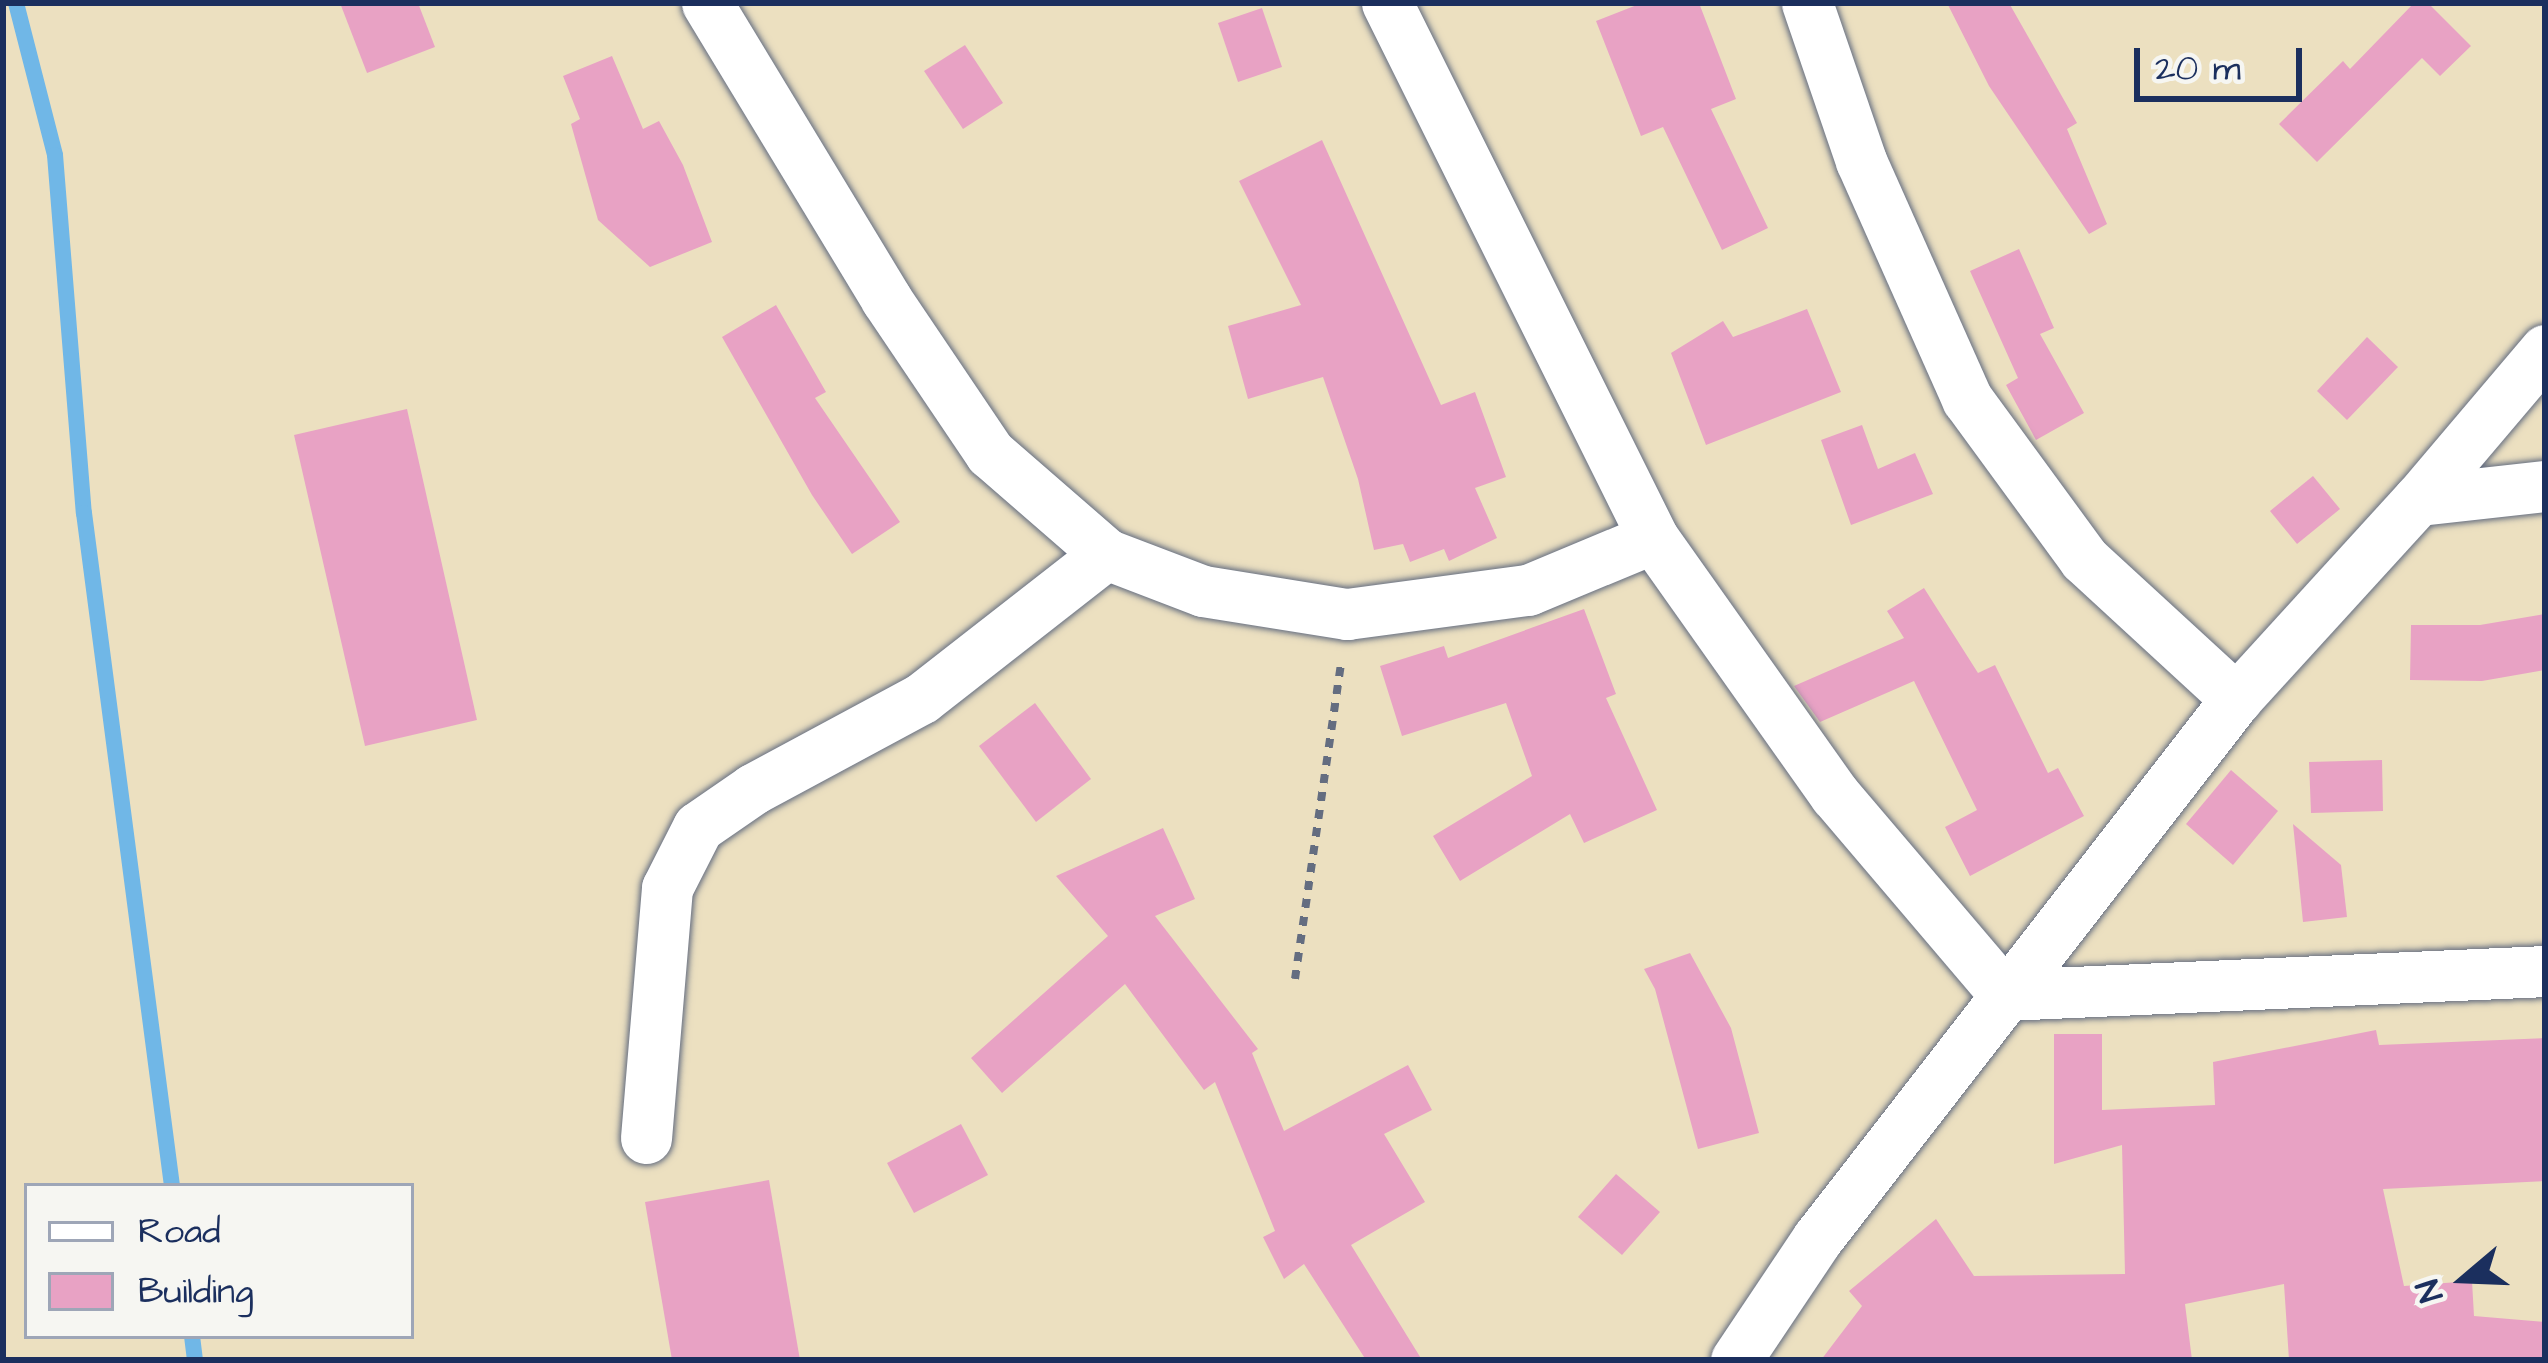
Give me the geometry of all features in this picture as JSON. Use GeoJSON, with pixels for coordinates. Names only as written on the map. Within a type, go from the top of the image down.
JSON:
{"type":"FeatureCollection","features":[{"type":"Feature","properties":{"kind":"street"},"geometry":{"type":"LineString","coordinates":[[707,3],[886,299],[990,453],[1106,554],[1203,591],[1347,614],[1528,590],[1653,538]]}},
{"type":"Feature","properties":{"kind":"street"},"geometry":{"type":"LineString","coordinates":[[1387,3],[1653,538],[1835,795],[2006,995]]}},
{"type":"Feature","properties":{"kind":"street"},"geometry":{"type":"LineString","coordinates":[[1807,3],[1861,161],[1966,399],[2084,559],[2236,699]]}},
{"type":"Feature","properties":{"kind":"street"},"geometry":{"type":"LineString","coordinates":[[1736,1360],[1817,1239],[2236,699],[2418,500],[2545,350]]}},
{"type":"Feature","properties":{"kind":"street"},"geometry":{"type":"LineString","coordinates":[[2418,500],[2545,486]]}},
{"type":"Feature","properties":{"kind":"street"},"geometry":{"type":"LineString","coordinates":[[646,1138],[668,888],[698,827],[753,789],[922,698],[1106,554]]}},
{"type":"Feature","properties":{"kind":"street"},"geometry":{"type":"LineString","coordinates":[[2006,995],[2545,971]]}},
{"type":"Feature","properties":{"kind":"path"},"geometry":{"type":"LineString","coordinates":[[1295,979],[1347,614]]}},
{"type":"Feature","properties":{"kind":"building"},"geometry":{"type":"Polygon","coordinates":[[[340,3],[418,3],[435,47],[367,73],[340,3]]]}},
{"type":"Feature","properties":{"kind":"building"},"geometry":{"type":"Polygon","coordinates":[[[1642,3],[1699,3],[1736,99],[1711,109],[1768,228],[1722,250],[1663,127],[1641,136],[1596,21],[1642,3]]]}},
{"type":"Feature","properties":{"kind":"building"},"geometry":{"type":"Polygon","coordinates":[[[1947,3],[2009,3],[2077,123],[2067,129],[2107,224],[2089,234],[1989,86],[1947,3]]]}},
{"type":"Feature","properties":{"kind":"building"},"geometry":{"type":"Polygon","coordinates":[[[2414,3],[2428,3],[2471,46],[2440,76],[2422,58],[2317,162],[2279,124],[2343,61],[2350,69],[2414,3]]]}},
{"type":"Feature","properties":{"kind":"building"},"geometry":{"type":"Polygon","coordinates":[[[1262,8],[1282,67],[1238,82],[1218,23],[1262,8]]]}},
{"type":"Feature","properties":{"kind":"building"},"geometry":{"type":"Polygon","coordinates":[[[965,45],[1003,103],[963,129],[924,71],[965,45]]]}},
{"type":"Feature","properties":{"kind":"building"},"geometry":{"type":"Polygon","coordinates":[[[612,56],[643,129],[659,121],[683,165],[712,242],[650,267],[598,220],[571,124],[580,119],[563,76],[612,56]]]}},
{"type":"Feature","properties":{"kind":"building"},"geometry":{"type":"Polygon","coordinates":[[[1322,140],[1441,405],[1475,392],[1506,477],[1475,488],[1497,538],[1449,561],[1444,549],[1410,562],[1403,544],[1374,550],[1358,479],[1323,377],[1248,399],[1228,326],[1301,305],[1239,181],[1322,140]]]}},
{"type":"Feature","properties":{"kind":"building"},"geometry":{"type":"Polygon","coordinates":[[[2019,249],[2054,328],[2040,334],[2084,413],[2036,440],[2006,385],[2018,378],[1970,271],[2019,249]]]}},
{"type":"Feature","properties":{"kind":"building"},"geometry":{"type":"Polygon","coordinates":[[[776,305],[826,392],[815,398],[900,522],[852,554],[812,495],[722,337],[776,305]]]}},
{"type":"Feature","properties":{"kind":"building"},"geometry":{"type":"Polygon","coordinates":[[[1807,309],[1841,392],[1706,445],[1671,353],[1723,321],[1733,337],[1807,309]]]}},
{"type":"Feature","properties":{"kind":"building"},"geometry":{"type":"Polygon","coordinates":[[[2367,337],[2398,367],[2347,420],[2317,391],[2367,337]]]}},
{"type":"Feature","properties":{"kind":"building"},"geometry":{"type":"Polygon","coordinates":[[[407,409],[477,720],[365,746],[294,435],[407,409]]]}},
{"type":"Feature","properties":{"kind":"building"},"geometry":{"type":"Polygon","coordinates":[[[1862,425],[1878,469],[1915,453],[1933,494],[1851,525],[1821,440],[1862,425]]]}},
{"type":"Feature","properties":{"kind":"building"},"geometry":{"type":"Polygon","coordinates":[[[2313,476],[2340,509],[2297,544],[2270,511],[2313,476]]]}},
{"type":"Feature","properties":{"kind":"building"},"geometry":{"type":"Polygon","coordinates":[[[1924,588],[1978,673],[1995,665],[2048,773],[2058,768],[2084,816],[1970,876],[1945,827],[1977,810],[1914,681],[1820,722],[1794,686],[1904,638],[1887,611],[1924,588]]]}},
{"type":"Feature","properties":{"kind":"building"},"geometry":{"type":"Polygon","coordinates":[[[1584,609],[1616,694],[1606,698],[1657,810],[1584,843],[1570,814],[1460,881],[1433,836],[1532,776],[1506,703],[1402,736],[1380,666],[1444,646],[1448,658],[1584,609]]]}},
{"type":"Feature","properties":{"kind":"building"},"geometry":{"type":"Polygon","coordinates":[[[2545,614],[2545,670],[2482,681],[2410,680],[2411,625],[2480,625],[2545,614]]]}},
{"type":"Feature","properties":{"kind":"building"},"geometry":{"type":"Polygon","coordinates":[[[1035,703],[1091,779],[1036,822],[979,746],[1035,703]]]}},
{"type":"Feature","properties":{"kind":"building"},"geometry":{"type":"Polygon","coordinates":[[[2382,760],[2383,811],[2311,813],[2309,762],[2382,760]]]}},
{"type":"Feature","properties":{"kind":"building"},"geometry":{"type":"Polygon","coordinates":[[[2231,770],[2278,811],[2233,865],[2186,824],[2231,770]]]}},
{"type":"Feature","properties":{"kind":"building"},"geometry":{"type":"Polygon","coordinates":[[[2293,824],[2341,865],[2347,917],[2303,922],[2293,824]]]}},
{"type":"Feature","properties":{"kind":"building"},"geometry":{"type":"Polygon","coordinates":[[[1163,828],[1195,899],[1155,916],[1258,1049],[1252,1053],[1284,1131],[1408,1065],[1432,1110],[1384,1134],[1425,1202],[1351,1245],[1422,1360],[1366,1360],[1304,1264],[1284,1279],[1263,1237],[1275,1231],[1215,1082],[1204,1090],[1125,984],[1002,1093],[971,1058],[1108,936],[1056,876],[1163,828]]]}},
{"type":"Feature","properties":{"kind":"building"},"geometry":{"type":"Polygon","coordinates":[[[1690,953],[1731,1028],[1759,1133],[1698,1149],[1655,989],[1644,969],[1690,953]]]}},
{"type":"Feature","properties":{"kind":"building"},"geometry":{"type":"Polygon","coordinates":[[[2376,1030],[2379,1045],[2545,1038],[2545,1181],[2383,1189],[2404,1286],[2472,1281],[2474,1316],[2545,1322],[2545,1360],[2289,1360],[2284,1284],[2185,1304],[2192,1360],[1821,1360],[1862,1306],[1849,1291],[1936,1219],[1974,1276],[2125,1274],[2122,1145],[2054,1164],[2054,1034],[2102,1034],[2102,1110],[2215,1105],[2213,1062],[2376,1030]]]}},
{"type":"Feature","properties":{"kind":"building"},"geometry":{"type":"Polygon","coordinates":[[[961,1124],[988,1175],[914,1213],[887,1163],[961,1124]]]}},
{"type":"Feature","properties":{"kind":"building"},"geometry":{"type":"Polygon","coordinates":[[[1616,1174],[1660,1212],[1622,1255],[1578,1217],[1616,1174]]]}},
{"type":"Feature","properties":{"kind":"building"},"geometry":{"type":"Polygon","coordinates":[[[769,1180],[800,1360],[672,1360],[645,1202],[769,1180]]]}},
{"type":"Feature","properties":{"kind":"waterway"},"geometry":{"type":"LineString","coordinates":[[16,3],[55,155],[84,513],[172,1183]]}},
{"type":"Feature","properties":{"kind":"waterway"},"geometry":{"type":"LineString","coordinates":[[192,1339],[195,1360]]}}]}
